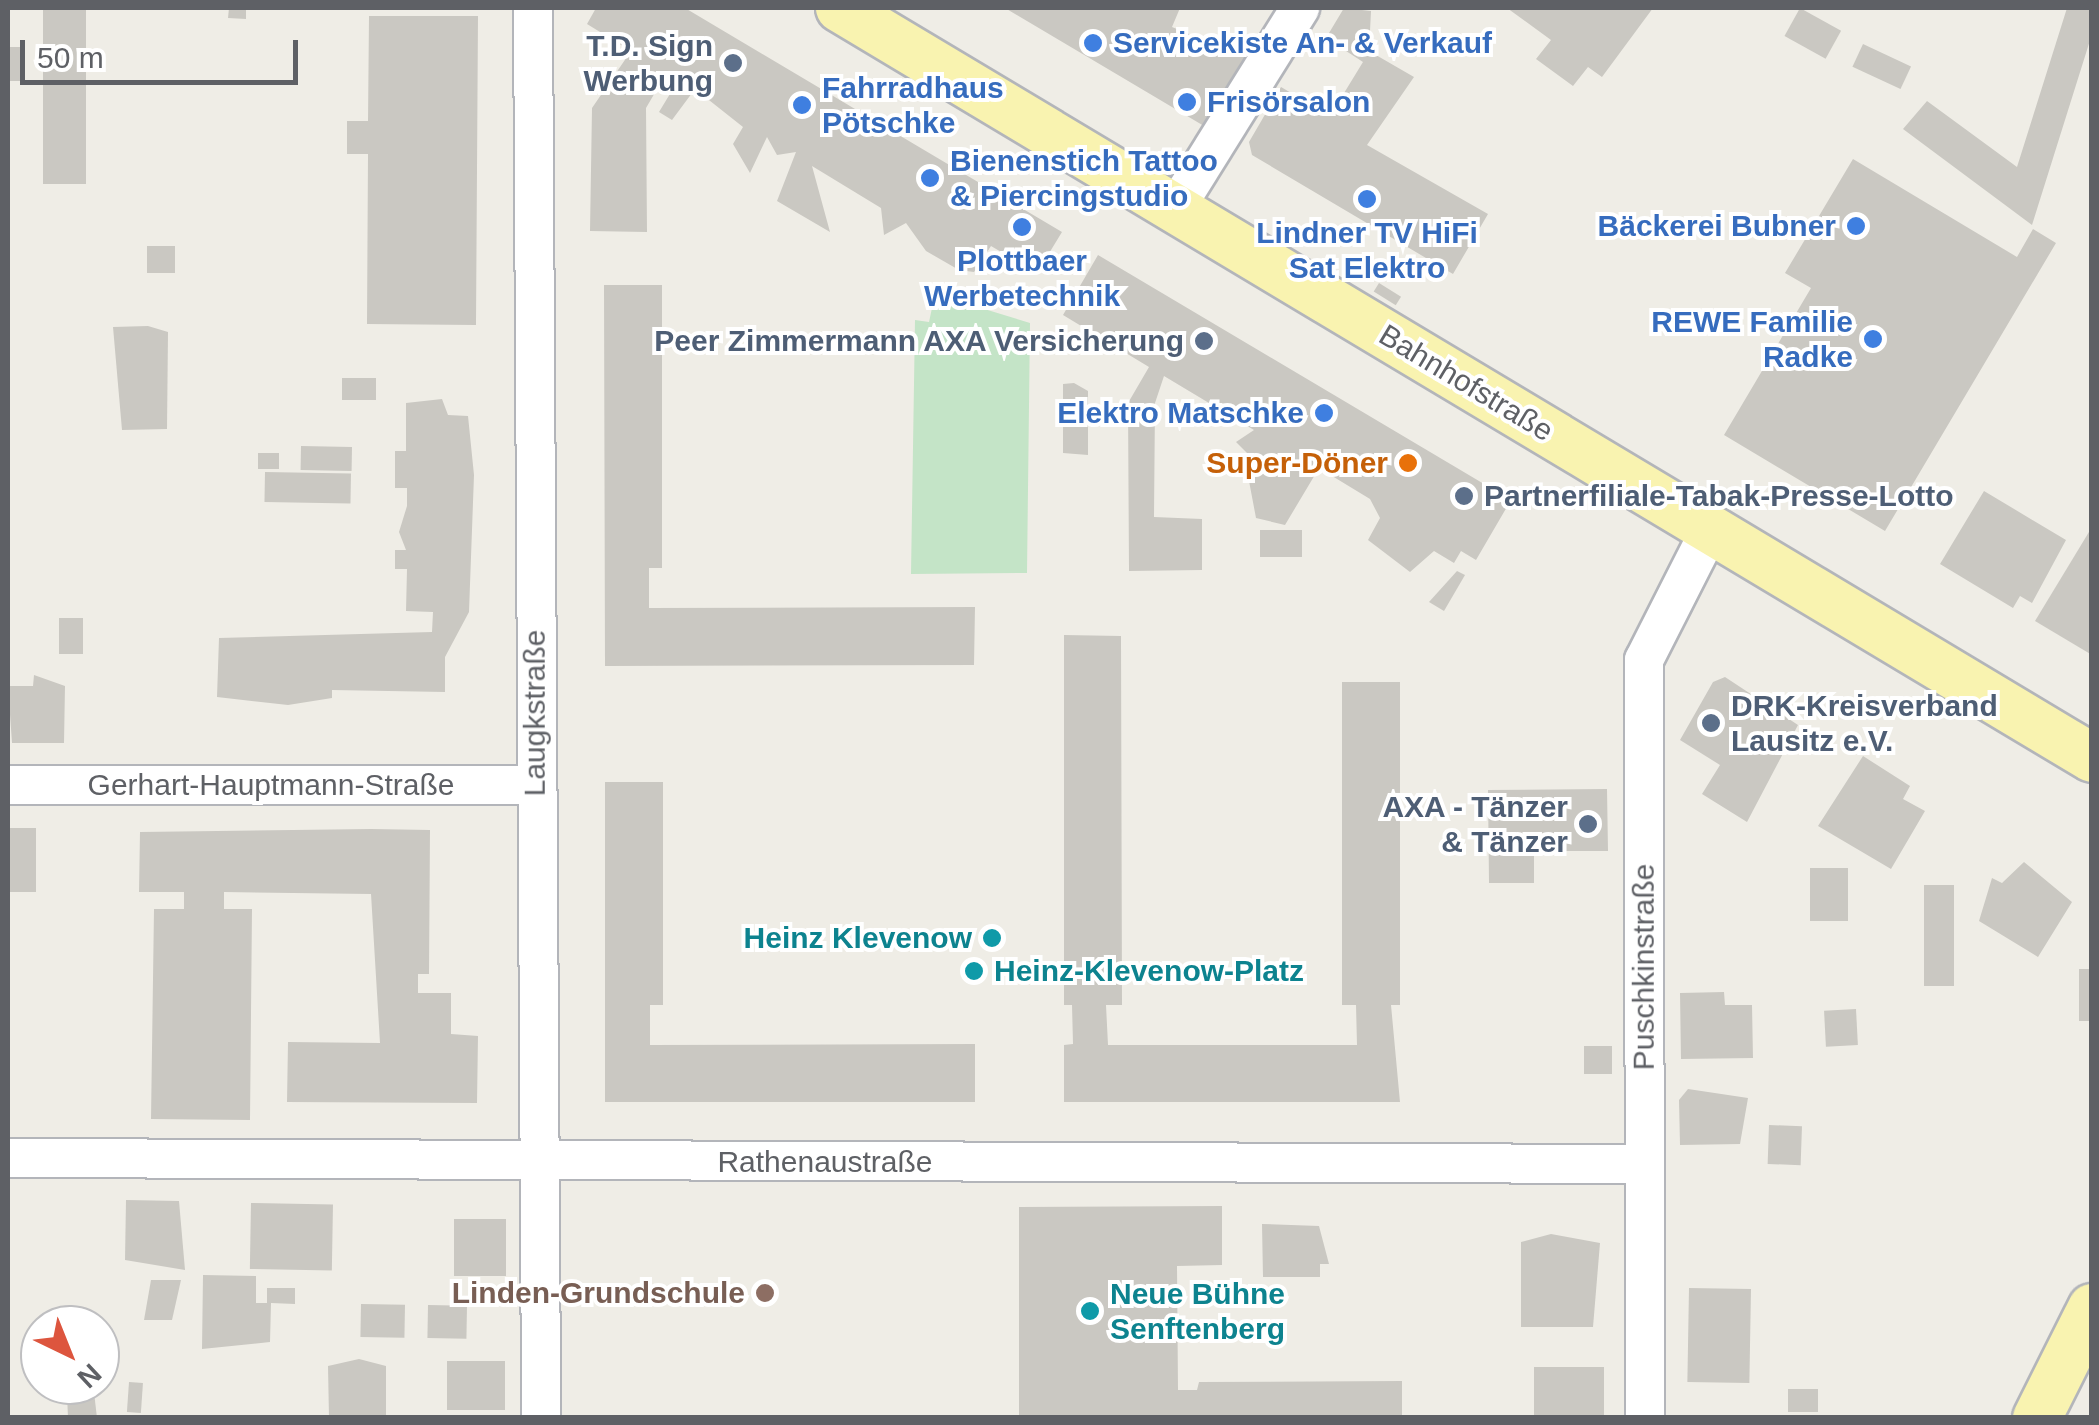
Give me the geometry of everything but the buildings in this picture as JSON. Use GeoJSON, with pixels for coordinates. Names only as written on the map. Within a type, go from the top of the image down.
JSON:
{"type":"FeatureCollection","features":[{"type":"Feature","properties":{"kind":"main road","name":"Bahnhofstraße"},"geometry":{"type":"LineString","coordinates":[[840,8],[2092,758]]}},
{"type":"Feature","properties":{"kind":"main road"},"geometry":{"type":"LineString","coordinates":[[2036,1418],[2092,1308]]}},
{"type":"Feature","properties":{"kind":"street","name":"Laugkstraße"},"geometry":{"type":"LineString","coordinates":[[533,8],[536,1160],[541,1418]]}},
{"type":"Feature","properties":{"kind":"street"},"geometry":{"type":"LineString","coordinates":[[1175,209],[1300,8]]}},
{"type":"Feature","properties":{"kind":"street","name":"Puschkinstraße"},"geometry":{"type":"LineString","coordinates":[[1645,1418],[1644,660],[1709,532]]}},
{"type":"Feature","properties":{"kind":"street","name":"Gerhart-Hauptmann-Straße"},"geometry":{"type":"LineString","coordinates":[[8,785],[534,784]]}},
{"type":"Feature","properties":{"kind":"street","name":"Rathenaustraße"},"geometry":{"type":"LineString","coordinates":[[8,1158],[1643,1164]]}},
{"type":"Feature","properties":{"kind":"green space"},"geometry":{"type":"Polygon","coordinates":[[[935,294],[1030,323],[1027,573],[911,574],[915,320],[929,322],[935,294]]]}},
{"type":"Feature","properties":{"kind":"place","name":"Servicekiste An- & Verkauf"},"geometry":{"type":"Point","coordinates":[1093,43]}},
{"type":"Feature","properties":{"kind":"place","name":"T.D. Sign Werbung"},"geometry":{"type":"Point","coordinates":[733,63]}},
{"type":"Feature","properties":{"kind":"place","name":"Frisörsalon"},"geometry":{"type":"Point","coordinates":[1187,102]}},
{"type":"Feature","properties":{"kind":"place","name":"Fahrradhaus Pötschke"},"geometry":{"type":"Point","coordinates":[802,105]}},
{"type":"Feature","properties":{"kind":"place","name":"Bienenstich Tattoo & Piercingstudio"},"geometry":{"type":"Point","coordinates":[930,178]}},
{"type":"Feature","properties":{"kind":"place","name":"Lindner TV HiFi Sat Elektro"},"geometry":{"type":"Point","coordinates":[1367,199]}},
{"type":"Feature","properties":{"kind":"place","name":"Bäckerei Bubner"},"geometry":{"type":"Point","coordinates":[1856,226]}},
{"type":"Feature","properties":{"kind":"place","name":"Plottbaer Werbetechnik"},"geometry":{"type":"Point","coordinates":[1022,227]}},
{"type":"Feature","properties":{"kind":"place","name":"REWE Familie Radke"},"geometry":{"type":"Point","coordinates":[1873,339]}},
{"type":"Feature","properties":{"kind":"place","name":"Peer Zimmermann AXA Versicherung"},"geometry":{"type":"Point","coordinates":[1204,341]}},
{"type":"Feature","properties":{"kind":"place","name":"Elektro Matschke"},"geometry":{"type":"Point","coordinates":[1324,413]}},
{"type":"Feature","properties":{"kind":"place","name":"Super-Döner"},"geometry":{"type":"Point","coordinates":[1408,463]}},
{"type":"Feature","properties":{"kind":"place","name":"Partnerfiliale-Tabak-Presse-Lotto"},"geometry":{"type":"Point","coordinates":[1464,496]}},
{"type":"Feature","properties":{"kind":"place","name":"DRK-Kreisverband Lausitz e.V."},"geometry":{"type":"Point","coordinates":[1711,723]}},
{"type":"Feature","properties":{"kind":"place","name":"AXA - Tänzer & Tänzer"},"geometry":{"type":"Point","coordinates":[1588,824]}},
{"type":"Feature","properties":{"kind":"place","name":"Heinz Klevenow"},"geometry":{"type":"Point","coordinates":[992,938]}},
{"type":"Feature","properties":{"kind":"place","name":"Heinz-Klevenow-Platz"},"geometry":{"type":"Point","coordinates":[974,971]}},
{"type":"Feature","properties":{"kind":"place","name":"Linden-Grundschule"},"geometry":{"type":"Point","coordinates":[765,1293]}},
{"type":"Feature","properties":{"kind":"place","name":"Neue Bühne Senftenberg"},"geometry":{"type":"Point","coordinates":[1090,1311]}}]}
